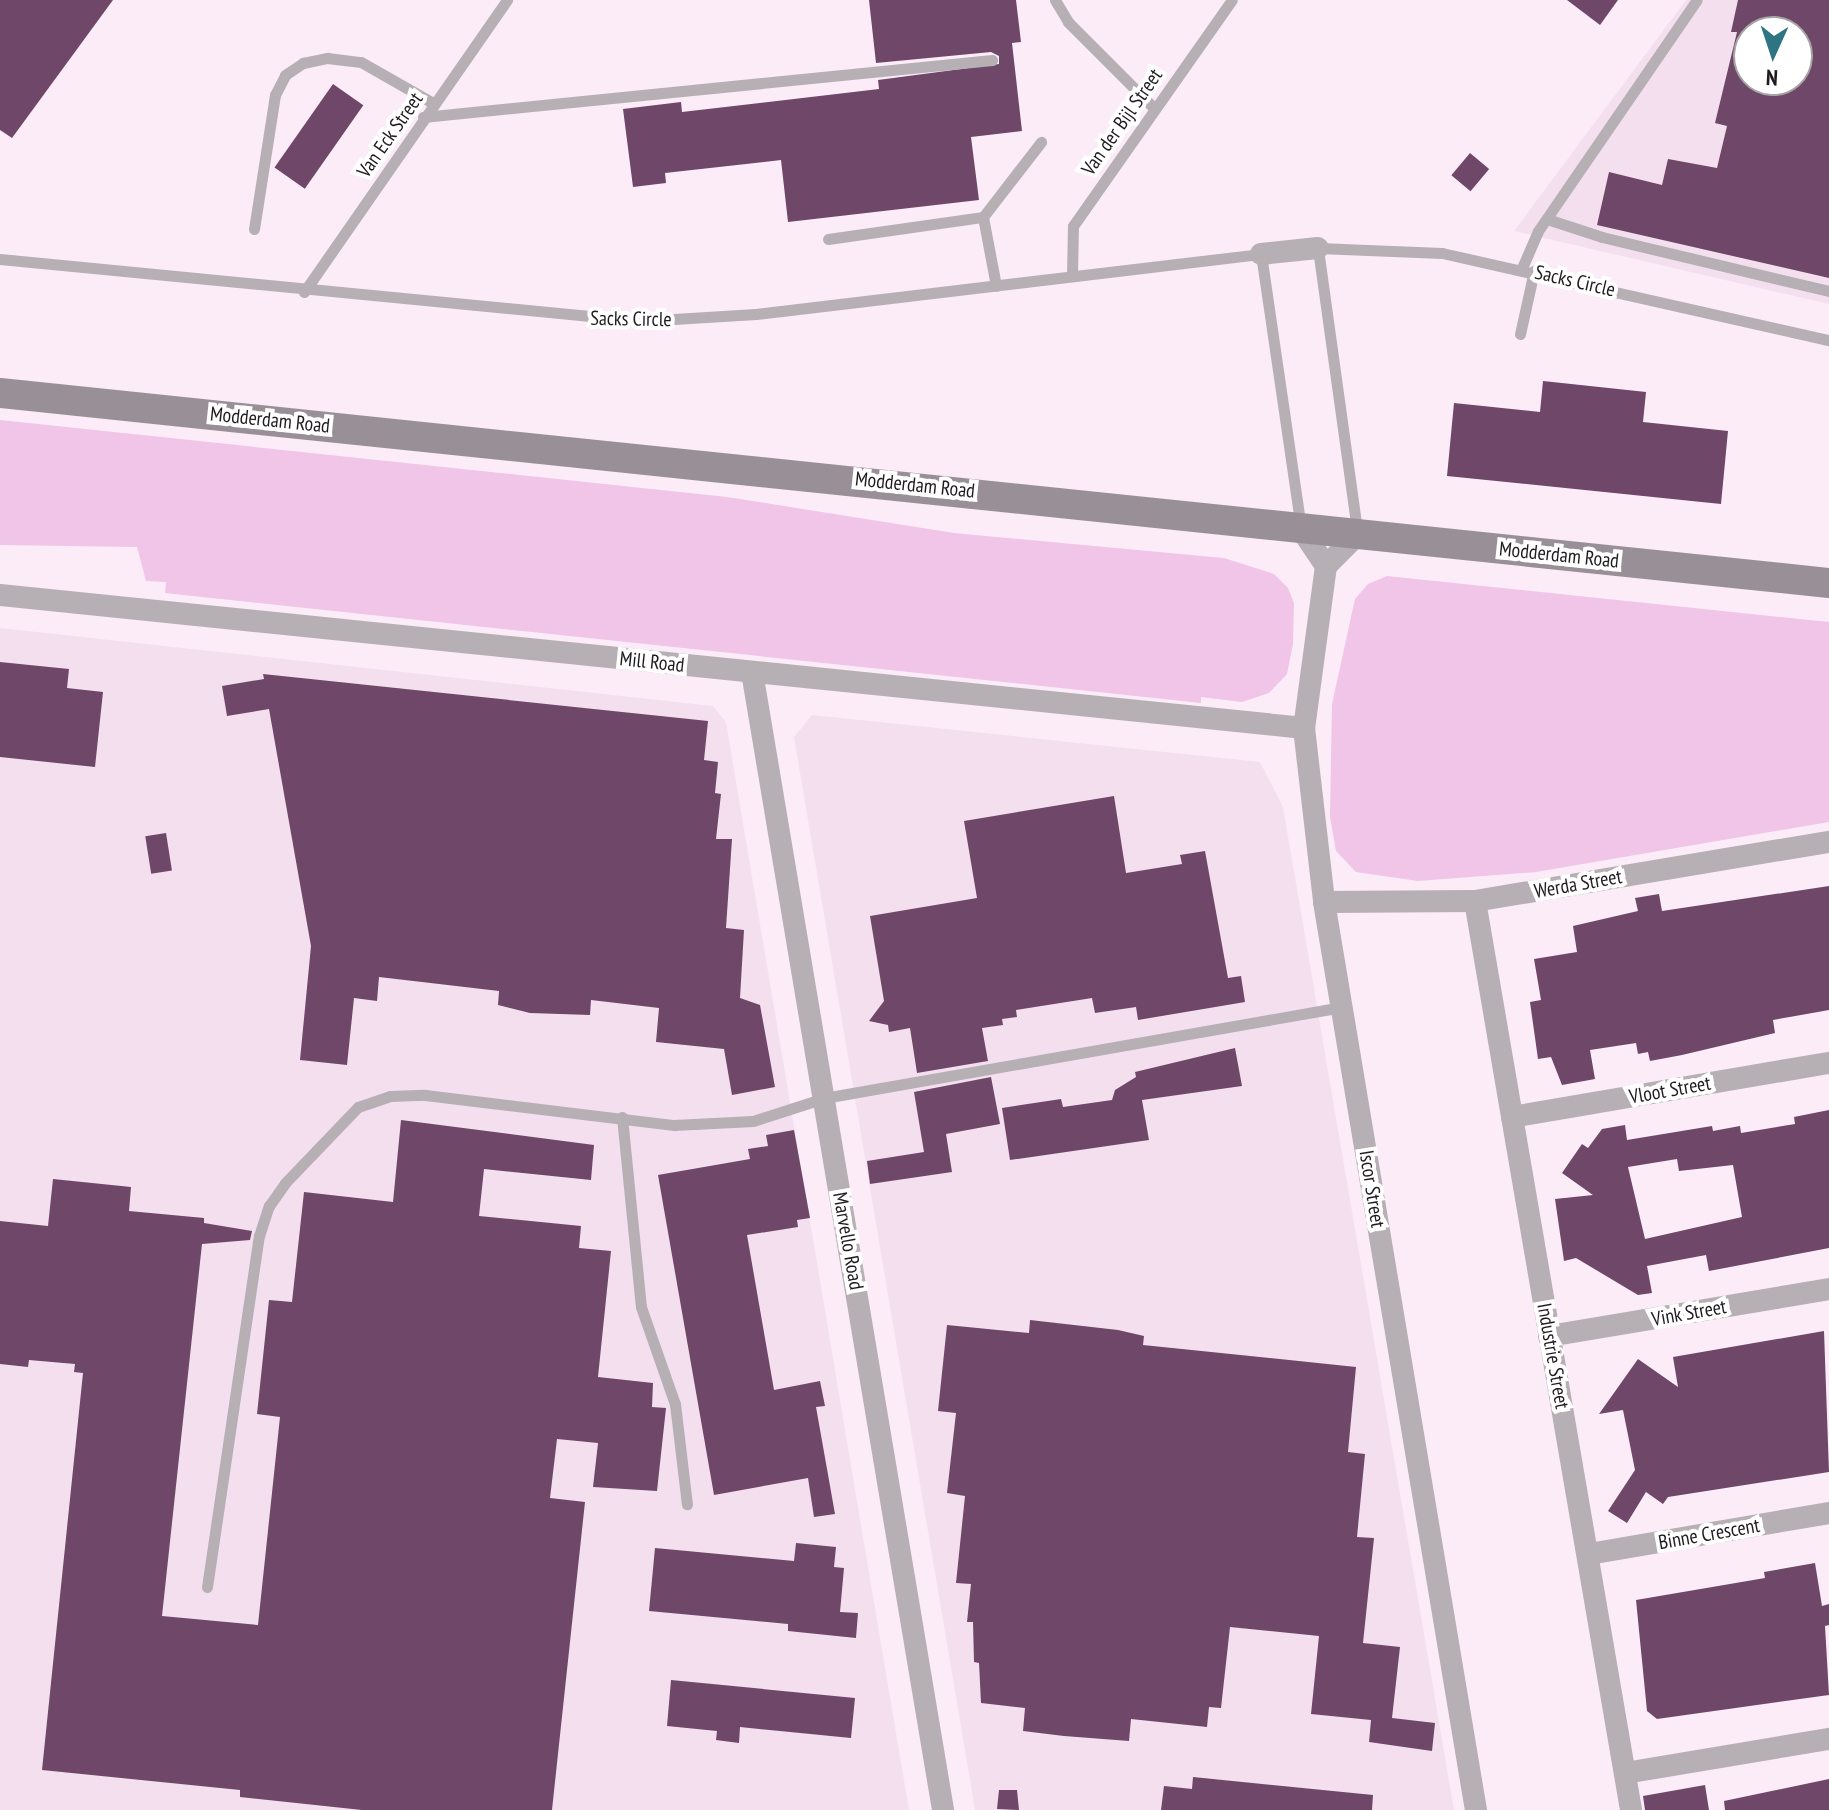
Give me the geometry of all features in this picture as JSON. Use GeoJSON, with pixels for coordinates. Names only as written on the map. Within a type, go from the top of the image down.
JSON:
{"type":"FeatureCollection","features":[{"type":"Feature","properties":{"kind":"street","name":"Sacks Circle"},"geometry":{"type":"LineString","coordinates":[[1261,254],[1318,248]]}},
{"type":"Feature","properties":{"kind":"street","name":"Modderdam Road"},"geometry":{"type":"LineString","coordinates":[[0,393],[1829,583]]}},
{"type":"Feature","properties":{"kind":"street"},"geometry":{"type":"LineString","coordinates":[[1301,529],[1326,566],[1357,535]]}},
{"type":"Feature","properties":{"kind":"street","name":"Iscor Street"},"geometry":{"type":"LineString","coordinates":[[1326,566],[1304,728],[1324,902],[1476,1810]]}},
{"type":"Feature","properties":{"kind":"street","name":"Mill Road"},"geometry":{"type":"LineString","coordinates":[[0,595],[1304,728]]}},
{"type":"Feature","properties":{"kind":"street","name":"Marvello Road"},"geometry":{"type":"LineString","coordinates":[[752,672],[943,1810]]}},
{"type":"Feature","properties":{"kind":"street","name":"Werda Street"},"geometry":{"type":"LineString","coordinates":[[1324,902],[1475,901],[1829,842]]}},
{"type":"Feature","properties":{"kind":"street","name":"Industrie Street"},"geometry":{"type":"LineString","coordinates":[[1475,901],[1631,1810]]}},
{"type":"Feature","properties":{"kind":"street","name":"Vloot Street"},"geometry":{"type":"LineString","coordinates":[[1512,1117],[1829,1063]]}},
{"type":"Feature","properties":{"kind":"street","name":"Vink Street"},"geometry":{"type":"LineString","coordinates":[[1549,1336],[1829,1289]]}},
{"type":"Feature","properties":{"kind":"street","name":"Binne Crescent"},"geometry":{"type":"LineString","coordinates":[[1589,1554],[1829,1513]]}},
{"type":"Feature","properties":{"kind":"street"},"geometry":{"type":"LineString","coordinates":[[1625,1773],[1829,1739]]}},
{"type":"Feature","properties":{"kind":"lane","name":"Van Eck Street"},"geometry":{"type":"LineString","coordinates":[[304,292],[507,0]]}},
{"type":"Feature","properties":{"kind":"lane"},"geometry":{"type":"LineString","coordinates":[[1055,0],[1068,22],[1154,108]]}},
{"type":"Feature","properties":{"kind":"lane","name":"Van der Bijl Street"},"geometry":{"type":"LineString","coordinates":[[1072,276],[1073,226],[1232,0]]}},
{"type":"Feature","properties":{"kind":"lane"},"geometry":{"type":"LineString","coordinates":[[1522,268],[1547,219],[1697,0]]}},
{"type":"Feature","properties":{"kind":"lane"},"geometry":{"type":"LineString","coordinates":[[423,117],[992,60]]}},
{"type":"Feature","properties":{"kind":"lane"},"geometry":{"type":"LineString","coordinates":[[254,229],[275,95],[285,75],[303,63],[361,62],[433,103]]}},
{"type":"Feature","properties":{"kind":"lane"},"geometry":{"type":"LineString","coordinates":[[828,239],[983,217],[1041,142]]}},
{"type":"Feature","properties":{"kind":"lane"},"geometry":{"type":"LineString","coordinates":[[983,217],[996,286]]}},
{"type":"Feature","properties":{"kind":"lane"},"geometry":{"type":"LineString","coordinates":[[1547,219],[1602,237],[1829,291]]}},
{"type":"Feature","properties":{"kind":"lane"},"geometry":{"type":"LineString","coordinates":[[1318,248],[1357,535]]}},
{"type":"Feature","properties":{"kind":"lane","name":"Sacks Circle"},"geometry":{"type":"LineString","coordinates":[[1318,248],[1442,253],[1522,268],[1829,340]]}},
{"type":"Feature","properties":{"kind":"lane"},"geometry":{"type":"LineString","coordinates":[[1261,254],[1301,529]]}},
{"type":"Feature","properties":{"kind":"lane","name":"Sacks Circle"},"geometry":{"type":"LineString","coordinates":[[0,259],[304,292],[641,321],[756,314],[1261,254]]}},
{"type":"Feature","properties":{"kind":"lane"},"geometry":{"type":"LineString","coordinates":[[1520,334],[1534,271]]}},
{"type":"Feature","properties":{"kind":"lane"},"geometry":{"type":"LineString","coordinates":[[207,1587],[252,1265],[269,1206],[285,1183],[358,1107],[390,1096],[425,1095],[674,1125],[753,1121],[824,1098],[1342,1007]]}},
{"type":"Feature","properties":{"kind":"lane"},"geometry":{"type":"LineString","coordinates":[[622,1117],[641,1307],[675,1404],[687,1504]]}},
{"type":"Feature","properties":{"kind":"shaded area"},"geometry":{"type":"Polygon","coordinates":[[[1686,0],[1829,0],[1829,304],[1514,231],[1686,0]]]}},
{"type":"Feature","properties":{"kind":"shaded area"},"geometry":{"type":"Polygon","coordinates":[[[0,420],[727,497],[954,533],[1224,558],[1274,574],[1288,588],[1294,603],[1293,644],[1287,674],[1269,693],[1242,702],[1201,697],[1201,703],[165,593],[166,582],[146,581],[137,547],[0,545],[0,420]]]}},
{"type":"Feature","properties":{"kind":"shaded area"},"geometry":{"type":"Polygon","coordinates":[[[1387,576],[1829,622],[1829,822],[1536,872],[1418,881],[1356,872],[1336,851],[1330,817],[1332,704],[1355,599],[1368,584],[1387,576]]]}},
{"type":"Feature","properties":{"kind":"shaded area"},"geometry":{"type":"Polygon","coordinates":[[[0,628],[713,706],[726,722],[909,1810],[0,1810],[0,628]]]}},
{"type":"Feature","properties":{"kind":"shaded area"},"geometry":{"type":"Polygon","coordinates":[[[812,715],[1260,762],[1283,807],[1454,1810],[975,1810],[794,737],[812,715]]]}},
{"type":"Feature","properties":{"kind":"building"},"geometry":{"type":"Polygon","coordinates":[[[0,0],[113,0],[12,138],[0,130],[0,0]]]}},
{"type":"Feature","properties":{"kind":"building"},"geometry":{"type":"Polygon","coordinates":[[[869,0],[1016,0],[1021,42],[1012,43],[1022,131],[971,137],[979,200],[788,222],[781,160],[665,173],[666,183],[633,187],[623,109],[681,102],[682,112],[879,89],[878,80],[999,64],[999,56],[991,52],[876,63],[869,0]]]}},
{"type":"Feature","properties":{"kind":"building"},"geometry":{"type":"Polygon","coordinates":[[[1567,0],[1618,0],[1600,25],[1567,0]]]}},
{"type":"Feature","properties":{"kind":"building"},"geometry":{"type":"Polygon","coordinates":[[[1738,0],[1829,0],[1829,278],[1597,225],[1609,172],[1662,185],[1668,159],[1717,168],[1727,126],[1715,123],[1733,49],[1733,96],[1813,96],[1813,16],[1734,16],[1738,0]]]}},
{"type":"Feature","properties":{"kind":"building"},"geometry":{"type":"Polygon","coordinates":[[[333,84],[363,105],[305,189],[274,168],[333,84]]]}},
{"type":"Feature","properties":{"kind":"building"},"geometry":{"type":"Polygon","coordinates":[[[1470,153],[1489,169],[1471,191],[1451,175],[1470,153]]]}},
{"type":"Feature","properties":{"kind":"building"},"geometry":{"type":"Polygon","coordinates":[[[1543,381],[1646,392],[1643,422],[1728,431],[1721,504],[1447,476],[1454,403],[1540,412],[1543,381]]]}},
{"type":"Feature","properties":{"kind":"building"},"geometry":{"type":"Polygon","coordinates":[[[0,662],[69,669],[67,688],[103,692],[95,767],[0,757],[0,662]]]}},
{"type":"Feature","properties":{"kind":"building"},"geometry":{"type":"Polygon","coordinates":[[[263,674],[708,721],[704,760],[718,762],[715,793],[721,794],[716,839],[732,839],[726,928],[744,930],[740,998],[760,1005],[775,1087],[732,1095],[724,1049],[656,1042],[659,1008],[591,1000],[590,1015],[530,1013],[498,1005],[499,991],[379,977],[377,1001],[354,998],[347,1065],[300,1060],[311,946],[269,709],[227,716],[222,686],[264,679],[263,674]]]}},
{"type":"Feature","properties":{"kind":"building"},"geometry":{"type":"Polygon","coordinates":[[[1114,796],[1126,873],[1182,864],[1180,855],[1205,851],[1228,978],[1241,976],[1245,1002],[1138,1020],[1136,1007],[1095,1013],[1092,998],[1016,1010],[1017,1017],[1002,1019],[1003,1025],[982,1028],[988,1061],[917,1073],[910,1028],[889,1032],[888,1025],[869,1021],[884,1001],[870,916],[977,898],[964,821],[1114,796]]]}},
{"type":"Feature","properties":{"kind":"building"},"geometry":{"type":"Polygon","coordinates":[[[166,833],[172,871],[151,874],[145,836],[166,833]]]}},
{"type":"Feature","properties":{"kind":"building"},"geometry":{"type":"Polygon","coordinates":[[[1829,886],[1829,1010],[1773,1020],[1775,1033],[1650,1061],[1648,1052],[1638,1054],[1636,1043],[1590,1050],[1595,1079],[1562,1085],[1551,1057],[1538,1059],[1530,1002],[1541,1000],[1534,959],[1577,952],[1573,926],[1638,911],[1635,898],[1659,894],[1662,911],[1829,886]]]}},
{"type":"Feature","properties":{"kind":"building"},"geometry":{"type":"Polygon","coordinates":[[[1235,1048],[1242,1086],[1142,1100],[1149,1140],[1010,1160],[1002,1108],[1061,1099],[1063,1107],[1112,1100],[1115,1090],[1136,1077],[1135,1072],[1235,1048]]]}},
{"type":"Feature","properties":{"kind":"building"},"geometry":{"type":"Polygon","coordinates":[[[991,1077],[1000,1124],[946,1134],[952,1172],[870,1184],[867,1161],[924,1152],[914,1092],[991,1077]]]}},
{"type":"Feature","properties":{"kind":"building"},"geometry":{"type":"Polygon","coordinates":[[[1829,1110],[1829,1248],[1709,1271],[1706,1255],[1647,1266],[1652,1293],[1638,1295],[1576,1258],[1564,1261],[1555,1199],[1593,1195],[1562,1173],[1582,1144],[1588,1148],[1602,1129],[1625,1125],[1627,1140],[1712,1126],[1713,1131],[1740,1126],[1741,1133],[1795,1124],[1794,1117],[1829,1110]],[[1677,1159],[1628,1167],[1645,1239],[1742,1217],[1733,1165],[1679,1171],[1677,1159]]]}},
{"type":"Feature","properties":{"kind":"building"},"geometry":{"type":"Polygon","coordinates":[[[401,1120],[594,1145],[591,1180],[484,1169],[479,1216],[581,1226],[579,1248],[611,1251],[598,1377],[653,1383],[652,1407],[666,1408],[657,1491],[593,1487],[598,1443],[557,1439],[550,1498],[585,1502],[552,1810],[362,1810],[240,1797],[240,1790],[42,1770],[83,1373],[74,1372],[75,1364],[29,1360],[28,1367],[0,1364],[0,1221],[48,1226],[53,1179],[131,1187],[129,1211],[204,1218],[204,1223],[252,1231],[250,1240],[202,1244],[162,1616],[258,1625],[280,1417],[257,1414],[269,1300],[292,1302],[304,1192],[393,1202],[401,1120]]]}},
{"type":"Feature","properties":{"kind":"building"},"geometry":{"type":"Polygon","coordinates":[[[794,1130],[810,1218],[797,1220],[798,1227],[747,1235],[774,1390],[820,1381],[825,1406],[816,1407],[835,1514],[814,1517],[808,1478],[714,1495],[658,1175],[750,1159],[748,1149],[768,1146],[766,1135],[794,1130]]]}},
{"type":"Feature","properties":{"kind":"building"},"geometry":{"type":"Polygon","coordinates":[[[1030,1320],[1118,1330],[1144,1336],[1143,1345],[1356,1367],[1348,1452],[1365,1454],[1357,1537],[1374,1538],[1363,1643],[1400,1647],[1392,1718],[1435,1723],[1432,1751],[1369,1742],[1371,1720],[1311,1714],[1319,1636],[1230,1627],[1221,1708],[1209,1707],[1207,1727],[1131,1719],[1129,1741],[1064,1736],[1023,1731],[1025,1708],[981,1703],[979,1663],[974,1662],[973,1622],[967,1622],[971,1584],[956,1583],[965,1496],[947,1493],[956,1413],[938,1411],[947,1325],[1029,1333],[1030,1320]]]}},
{"type":"Feature","properties":{"kind":"building"},"geometry":{"type":"Polygon","coordinates":[[[1824,1331],[1829,1472],[1668,1497],[1663,1504],[1646,1492],[1627,1523],[1608,1511],[1635,1470],[1623,1410],[1599,1414],[1638,1359],[1678,1387],[1673,1357],[1824,1331]]]}},
{"type":"Feature","properties":{"kind":"building"},"geometry":{"type":"Polygon","coordinates":[[[796,1543],[836,1547],[834,1567],[844,1568],[840,1612],[858,1613],[856,1638],[788,1631],[788,1624],[649,1611],[655,1548],[794,1561],[796,1543]]]}},
{"type":"Feature","properties":{"kind":"building"},"geometry":{"type":"Polygon","coordinates":[[[1815,1563],[1822,1606],[1829,1604],[1829,1625],[1825,1626],[1829,1695],[1657,1719],[1647,1711],[1636,1600],[1765,1578],[1764,1572],[1815,1563]]]}},
{"type":"Feature","properties":{"kind":"building"},"geometry":{"type":"Polygon","coordinates":[[[671,1680],[855,1698],[851,1738],[740,1727],[739,1743],[716,1740],[717,1731],[667,1726],[671,1680]]]}},
{"type":"Feature","properties":{"kind":"building"},"geometry":{"type":"Polygon","coordinates":[[[1193,1777],[1373,1795],[1372,1810],[1161,1810],[1164,1786],[1192,1789],[1193,1777]]]}},
{"type":"Feature","properties":{"kind":"building"},"geometry":{"type":"Polygon","coordinates":[[[1829,1779],[1829,1810],[1725,1810],[1724,1801],[1829,1779]]]}},
{"type":"Feature","properties":{"kind":"building"},"geometry":{"type":"Polygon","coordinates":[[[1705,1785],[1709,1810],[1645,1810],[1643,1796],[1705,1785]]]}},
{"type":"Feature","properties":{"kind":"building"},"geometry":{"type":"Polygon","coordinates":[[[999,1790],[1017,1790],[1019,1810],[997,1809],[999,1790]]]}}]}
